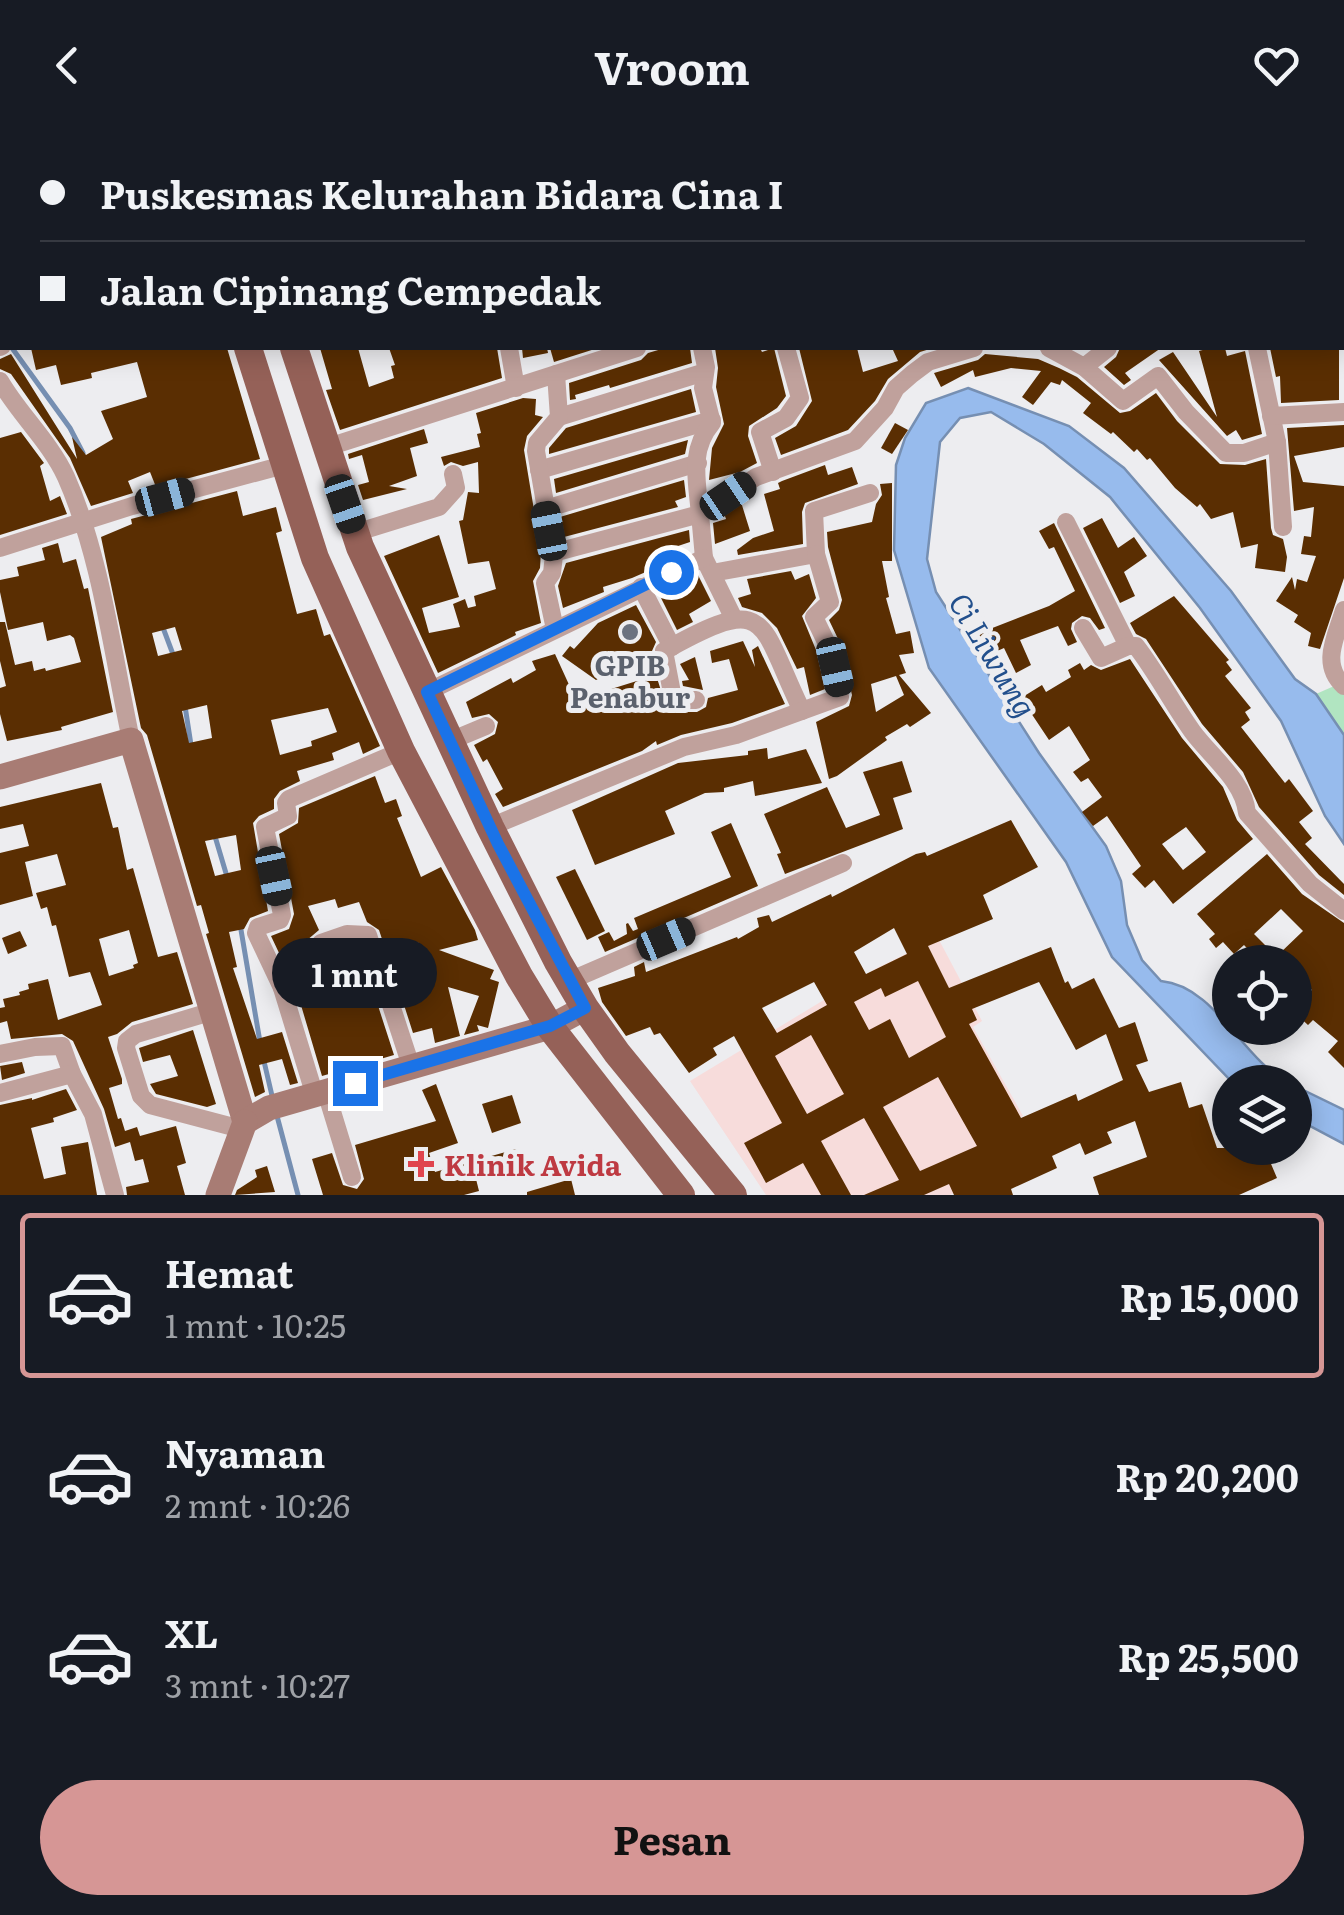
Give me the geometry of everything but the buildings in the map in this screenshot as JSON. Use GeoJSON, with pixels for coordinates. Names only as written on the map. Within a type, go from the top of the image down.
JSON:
{"type":"FeatureCollection","features":[{"type":"Feature","properties":{"kind":"main road"},"geometry":{"type":"LineString","coordinates":[[249,350],[315,558],[401,751],[519,976],[550,1026],[680,1195]]}},
{"type":"Feature","properties":{"kind":"main road"},"geometry":{"type":"LineString","coordinates":[[295,350],[354,533],[490,827],[569,981],[585,1008],[733,1195]]}},
{"type":"Feature","properties":{"kind":"street"},"geometry":{"type":"LineString","coordinates":[[509,350],[516,388]]}},
{"type":"Feature","properties":{"kind":"street"},"geometry":{"type":"LineString","coordinates":[[702,350],[703,388],[712,420]]}},
{"type":"Feature","properties":{"kind":"street"},"geometry":{"type":"LineString","coordinates":[[773,472],[760,432],[786,418],[800,398],[787,350]]}},
{"type":"Feature","properties":{"kind":"street"},"geometry":{"type":"LineString","coordinates":[[554,553],[700,514],[756,477],[861,438],[896,388],[928,362],[959,350]]}},
{"type":"Feature","properties":{"kind":"street"},"geometry":{"type":"LineString","coordinates":[[1053,350],[1084,366],[1123,401],[1158,376],[1226,453],[1244,454],[1276,442]]}},
{"type":"Feature","properties":{"kind":"street"},"geometry":{"type":"LineString","coordinates":[[1084,366],[1105,350]]}},
{"type":"Feature","properties":{"kind":"street"},"geometry":{"type":"LineString","coordinates":[[1257,350],[1276,442],[1283,527]]}},
{"type":"Feature","properties":{"kind":"street"},"geometry":{"type":"LineString","coordinates":[[325,448],[516,388],[608,352]]}},
{"type":"Feature","properties":{"kind":"street"},"geometry":{"type":"LineString","coordinates":[[555,629],[545,586],[554,565],[554,553],[536,446],[559,417],[705,372]]}},
{"type":"Feature","properties":{"kind":"street"},"geometry":{"type":"LineString","coordinates":[[556,374],[559,417]]}},
{"type":"Feature","properties":{"kind":"street"},"geometry":{"type":"LineString","coordinates":[[0,381],[61,468],[99,584],[131,740],[243,1125],[218,1195]]}},
{"type":"Feature","properties":{"kind":"street"},"geometry":{"type":"LineString","coordinates":[[0,418],[18,409]]}},
{"type":"Feature","properties":{"kind":"street"},"geometry":{"type":"LineString","coordinates":[[1271,416],[1344,412]]}},
{"type":"Feature","properties":{"kind":"street"},"geometry":{"type":"LineString","coordinates":[[712,420],[701,436],[694,476],[708,565],[733,617]]}},
{"type":"Feature","properties":{"kind":"street"},"geometry":{"type":"LineString","coordinates":[[538,470],[712,420]]}},
{"type":"Feature","properties":{"kind":"street"},"geometry":{"type":"LineString","coordinates":[[545,509],[698,463]]}},
{"type":"Feature","properties":{"kind":"street"},"geometry":{"type":"LineString","coordinates":[[0,548],[132,506],[284,465]]}},
{"type":"Feature","properties":{"kind":"street"},"geometry":{"type":"LineString","coordinates":[[354,533],[439,508],[456,488],[453,474]]}},
{"type":"Feature","properties":{"kind":"street"},"geometry":{"type":"LineString","coordinates":[[490,827],[684,747],[736,735],[841,694],[828,646],[814,617],[830,602],[816,554],[814,511],[870,493]]}},
{"type":"Feature","properties":{"kind":"street"},"geometry":{"type":"LineString","coordinates":[[1066,522],[1128,646]]}},
{"type":"Feature","properties":{"kind":"street"},"geometry":{"type":"LineString","coordinates":[[427,692],[641,587],[708,565],[816,554]]}},
{"type":"Feature","properties":{"kind":"street"},"geometry":{"type":"LineString","coordinates":[[641,587],[672,647]]}},
{"type":"Feature","properties":{"kind":"street"},"geometry":{"type":"LineString","coordinates":[[1344,610],[1330,654],[1334,677],[1344,686]]}},
{"type":"Feature","properties":{"kind":"street"},"geometry":{"type":"LineString","coordinates":[[696,700],[676,698],[672,693],[663,655],[733,617],[756,623],[768,634],[802,711]]}},
{"type":"Feature","properties":{"kind":"street"},"geometry":{"type":"LineString","coordinates":[[1083,628],[1101,658],[1136,646],[1195,735],[1217,758],[1246,800],[1247,813],[1310,884],[1344,911]]}},
{"type":"Feature","properties":{"kind":"street"},"geometry":{"type":"LineString","coordinates":[[450,741],[486,726]]}},
{"type":"Feature","properties":{"kind":"street"},"geometry":{"type":"LineString","coordinates":[[0,778],[131,740]]}},
{"type":"Feature","properties":{"kind":"street"},"geometry":{"type":"LineString","coordinates":[[352,1177],[315,1096],[282,988],[256,933],[282,915],[265,826],[288,816],[289,798],[401,751]]}},
{"type":"Feature","properties":{"kind":"street"},"geometry":{"type":"LineString","coordinates":[[569,981],[843,863]]}},
{"type":"Feature","properties":{"kind":"street"},"geometry":{"type":"LineString","coordinates":[[282,988],[320,974],[321,944],[348,934],[368,935],[412,1066]]}},
{"type":"Feature","properties":{"kind":"street"},"geometry":{"type":"LineString","coordinates":[[210,1012],[136,1034],[127,1041],[126,1048],[145,1102],[243,1125],[270,1108],[550,1026],[585,1008]]}},
{"type":"Feature","properties":{"kind":"street"},"geometry":{"type":"LineString","coordinates":[[0,1054],[62,1046],[93,1114],[115,1195]]}},
{"type":"Feature","properties":{"kind":"street"},"geometry":{"type":"LineString","coordinates":[[0,1093],[72,1074]]}},
{"type":"Feature","properties":{"kind":"shaded area"},"geometry":{"type":"Polygon","coordinates":[[[938,938],[982,1021],[973,1027],[1023,1116],[1015,1120],[1031,1155],[950,1195],[766,1195],[690,1081],[875,969],[938,938]]]}},
{"type":"Feature","properties":{"kind":"green space"},"geometry":{"type":"Polygon","coordinates":[[[1341,683],[1344,686],[1344,735],[1316,694],[1341,683]]]}},
{"type":"Feature","properties":{"kind":"water"},"geometry":{"type":"Polygon","coordinates":[[[968,388],[1069,426],[1124,468],[1231,591],[1295,679],[1316,694],[1344,735],[1344,844],[1325,816],[1281,721],[1200,608],[1110,497],[1044,444],[991,412],[960,418],[940,442],[927,559],[936,592],[1039,753],[1106,846],[1121,881],[1127,925],[1142,960],[1161,981],[1180,986],[1212,1008],[1212,1045],[1245,1045],[1265,1065],[1216,1065],[1112,957],[1066,862],[929,668],[894,550],[896,465],[905,438],[926,403],[968,388]]]}},
{"type":"Feature","properties":{"kind":"water"},"geometry":{"type":"Polygon","coordinates":[[[1312,1094],[1344,1110],[1344,1144],[1312,1127],[1312,1094]]]}},
{"type":"Feature","properties":{"kind":"waterway"},"geometry":{"type":"LineString","coordinates":[[13,350],[70,428],[83,453]]}},
{"type":"Feature","properties":{"kind":"waterway"},"geometry":{"type":"LineString","coordinates":[[162,625],[174,657]]}},
{"type":"Feature","properties":{"kind":"waterway"},"geometry":{"type":"LineString","coordinates":[[185,706],[191,745]]}},
{"type":"Feature","properties":{"kind":"waterway"},"geometry":{"type":"LineString","coordinates":[[214,833],[228,880]]}},
{"type":"Feature","properties":{"kind":"waterway"},"geometry":{"type":"LineString","coordinates":[[240,924],[260,1042]]}},
{"type":"Feature","properties":{"kind":"waterway"},"geometry":{"type":"LineString","coordinates":[[263,1057],[273,1100]]}},
{"type":"Feature","properties":{"kind":"waterway"},"geometry":{"type":"LineString","coordinates":[[277,1116],[298,1195]]}},
{"type":"Feature","properties":{"kind":"place","name":"GPIB Penabur"},"geometry":{"type":"Point","coordinates":[630,632]}},
{"type":"Feature","properties":{"kind":"place","name":"Klinik Avida"},"geometry":{"type":"Point","coordinates":[421,1164]}},
{"type":"Feature","properties":{"kind":"route"},"geometry":{"type":"LineString","coordinates":[[355,1083],[550,1026],[585,1008],[498,844],[427,692],[671,572]]}},
{"type":"Feature","properties":{"kind":"water label","name":"Ci Liwung"},"geometry":{"type":"Point","coordinates":[994,654]}}]}
